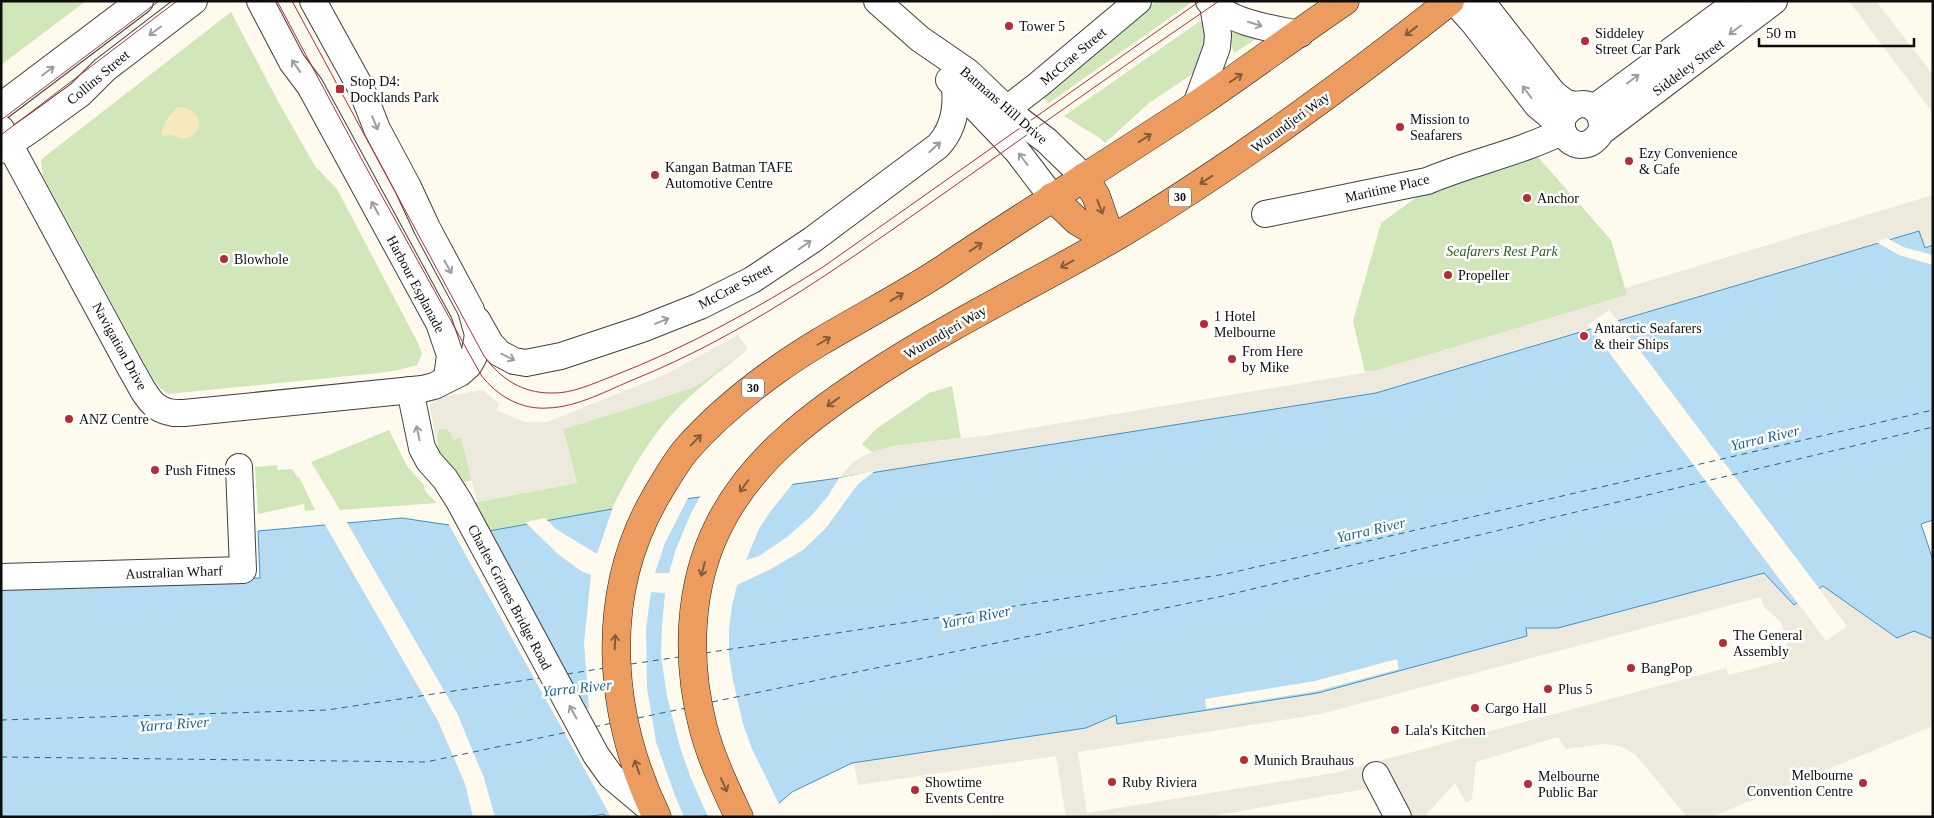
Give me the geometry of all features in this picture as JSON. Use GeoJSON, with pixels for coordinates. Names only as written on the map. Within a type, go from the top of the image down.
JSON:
{"type":"FeatureCollection","features":[{"type":"Feature","properties":{"kind":"highway","name":"30"},"geometry":{"type":"LineString","coordinates":[[656,815],[644,786],[625,728],[616,673],[616,622],[626,568],[637,535],[646,513],[666,478],[685,452],[742,397],[776,370],[936,274],[1196,105],[1345,1]]}},
{"type":"Feature","properties":{"kind":"highway","name":"Wurundjeri Way"},"geometry":{"type":"LineString","coordinates":[[739,817],[710,753],[696,694],[692,638],[694,611],[708,549],[719,524],[754,474],[774,452],[821,410],[928,340],[1110,240],[1165,207],[1247,153],[1368,65],[1450,1]]}},
{"type":"Feature","properties":{"kind":"highway"},"geometry":{"type":"LineString","coordinates":[[1084,177],[1096,196],[1110,240]]}},
{"type":"Feature","properties":{"kind":"highway"},"geometry":{"type":"LineString","coordinates":[[1052,197],[1078,221],[1110,240]]}},
{"type":"Feature","properties":{"kind":"street"},"geometry":{"type":"LineString","coordinates":[[1,106],[140,1]]}},
{"type":"Feature","properties":{"kind":"street","name":"Collins Street"},"geometry":{"type":"LineString","coordinates":[[4,141],[80,94],[104,70],[194,1]]}},
{"type":"Feature","properties":{"kind":"street","name":"Harbour Esplanade"},"geometry":{"type":"LineString","coordinates":[[260,1],[292,62],[310,86],[439,323],[450,355],[448,378]]}},
{"type":"Feature","properties":{"kind":"street"},"geometry":{"type":"LineString","coordinates":[[313,1],[361,88],[377,129],[408,187],[426,228],[469,306],[477,326],[477,344],[469,365],[460,373],[448,378]]}},
{"type":"Feature","properties":{"kind":"street","name":"Batmans Hill Drive"},"geometry":{"type":"LineString","coordinates":[[877,1],[920,39],[968,72],[1007,109],[1047,141],[1084,177]]}},
{"type":"Feature","properties":{"kind":"street","name":"McCrae Street"},"geometry":{"type":"LineString","coordinates":[[1007,109],[1138,1]]}},
{"type":"Feature","properties":{"kind":"street"},"geometry":{"type":"LineString","coordinates":[[1454,1],[1513,57]]}},
{"type":"Feature","properties":{"kind":"street"},"geometry":{"type":"LineString","coordinates":[[1481,1],[1513,57],[1537,105],[1579,121]]}},
{"type":"Feature","properties":{"kind":"street","name":"Siddeley Street"},"geometry":{"type":"LineString","coordinates":[[1707,38],[1738,1]]}},
{"type":"Feature","properties":{"kind":"street","name":"Siddeley Street"},"geometry":{"type":"LineString","coordinates":[[1579,121],[1707,38],[1774,1]]}},
{"type":"Feature","properties":{"kind":"street"},"geometry":{"type":"LineString","coordinates":[[1211,3],[1236,17],[1254,24],[1300,34]]}},
{"type":"Feature","properties":{"kind":"street"},"geometry":{"type":"LineString","coordinates":[[1196,105],[1217,47],[1218,35],[1211,3]]}},
{"type":"Feature","properties":{"kind":"street","name":"Batmans Hill Drive"},"geometry":{"type":"LineString","coordinates":[[920,39],[956,88],[1017,151],[1052,197]]}},
{"type":"Feature","properties":{"kind":"street","name":"McCrae Street"},"geometry":{"type":"LineString","coordinates":[[469,306],[494,348],[514,361],[529,363],[561,356],[610,340],[700,306],[752,280],[782,261],[938,146],[953,118],[956,88]]}},
{"type":"Feature","properties":{"kind":"street","name":"Maritime Place"},"geometry":{"type":"LineString","coordinates":[[1265,214],[1427,181],[1448,172],[1519,151],[1579,121]]}},
{"type":"Feature","properties":{"kind":"street","name":"Navigation Drive"},"geometry":{"type":"LineString","coordinates":[[4,141],[131,369],[148,396],[160,410],[184,414],[410,390],[431,387],[448,378]]}},
{"type":"Feature","properties":{"kind":"street","name":"Charles Grimes Bridge Road"},"geometry":{"type":"LineString","coordinates":[[410,390],[422,448],[429,461],[445,479],[459,501],[596,755],[611,776],[656,815]]}},
{"type":"Feature","properties":{"kind":"street","name":"Australian Wharf"},"geometry":{"type":"LineString","coordinates":[[1,578],[243,570],[239,467]]}},
{"type":"Feature","properties":{"kind":"street"},"geometry":{"type":"LineString","coordinates":[[1376,775],[1398,817]]}},
{"type":"Feature","properties":{"kind":"green space"},"geometry":{"type":"Polygon","coordinates":[[[1,1],[86,1],[1,65],[1,1]]]}},
{"type":"Feature","properties":{"kind":"green space"},"geometry":{"type":"Polygon","coordinates":[[[1156,1],[1192,2],[1049,103],[1041,97],[1156,1]]]}},
{"type":"Feature","properties":{"kind":"green space"},"geometry":{"type":"Polygon","coordinates":[[[231,12],[280,105],[315,166],[337,189],[418,343],[422,354],[417,365],[379,373],[168,394],[160,388],[152,377],[43,176],[41,161],[43,158],[231,12]]]}},
{"type":"Feature","properties":{"kind":"green space"},"geometry":{"type":"Polygon","coordinates":[[[1203,19],[1208,39],[1197,71],[1149,103],[1105,143],[1064,116],[1203,19]]]}},
{"type":"Feature","properties":{"kind":"green space"},"geometry":{"type":"Polygon","coordinates":[[[1226,26],[1256,38],[1256,39],[1234,53],[1226,26]]]}},
{"type":"Feature","properties":{"kind":"green space","name":"Seafarers Rest Park"},"geometry":{"type":"Polygon","coordinates":[[[1538,157],[1611,240],[1627,295],[1375,371],[1365,372],[1353,321],[1381,223],[1421,194],[1538,157]]]}},
{"type":"Feature","properties":{"kind":"green space"},"geometry":{"type":"Polygon","coordinates":[[[748,349],[708,381],[674,412],[653,438],[635,466],[612,509],[489,531],[471,501],[477,502],[577,483],[563,429],[696,386],[748,349]]]}},
{"type":"Feature","properties":{"kind":"green space"},"geometry":{"type":"Polygon","coordinates":[[[952,386],[961,438],[894,446],[872,452],[862,444],[876,429],[929,393],[952,386]]]}},
{"type":"Feature","properties":{"kind":"green space"},"geometry":{"type":"Polygon","coordinates":[[[439,429],[448,429],[454,440],[461,437],[472,480],[457,484],[439,451],[437,436],[439,429]]]}},
{"type":"Feature","properties":{"kind":"green space"},"geometry":{"type":"Polygon","coordinates":[[[389,430],[407,466],[424,485],[425,491],[437,503],[340,510],[311,462],[389,430]]]}},
{"type":"Feature","properties":{"kind":"green space"},"geometry":{"type":"Polygon","coordinates":[[[277,465],[278,470],[292,469],[297,477],[299,477],[315,510],[305,511],[304,504],[258,514],[255,467],[277,465]]]}},
{"type":"Feature","properties":{"kind":"sand"},"geometry":{"type":"Polygon","coordinates":[[[178,107],[186,108],[196,115],[199,120],[197,131],[193,135],[184,138],[171,135],[163,136],[161,134],[165,123],[172,112],[178,107]]]}},
{"type":"Feature","properties":{"kind":"shaded area"},"geometry":{"type":"Polygon","coordinates":[[[1849,1],[1876,1],[1933,75],[1933,113],[1849,1]]]}},
{"type":"Feature","properties":{"kind":"shaded area"},"geometry":{"type":"Polygon","coordinates":[[[1933,195],[1933,245],[1925,248],[1919,231],[1628,317],[1626,332],[1609,310],[1588,325],[1590,328],[1376,393],[839,478],[854,461],[872,452],[894,446],[983,436],[1375,371],[1627,295],[1625,288],[1933,195]]]}},
{"type":"Feature","properties":{"kind":"shaded area"},"geometry":{"type":"Polygon","coordinates":[[[738,335],[748,349],[696,386],[563,429],[577,483],[477,502],[461,437],[454,440],[448,429],[439,429],[437,436],[438,450],[430,407],[433,400],[437,398],[483,390],[499,404],[496,410],[525,422],[547,422],[664,375],[738,335]]]}},
{"type":"Feature","properties":{"kind":"shaded area"},"geometry":{"type":"Polygon","coordinates":[[[1764,572],[1794,605],[1798,603],[1826,641],[1847,626],[1819,589],[1823,586],[1896,638],[1914,631],[1933,639],[1933,726],[1711,817],[1687,817],[1635,754],[1620,746],[1604,744],[1566,749],[1558,737],[1476,762],[1472,799],[1466,803],[1455,783],[1424,817],[1385,817],[1373,793],[1365,789],[1207,817],[1066,817],[1056,756],[858,785],[854,763],[1086,728],[1116,715],[1118,724],[1318,693],[1527,636],[1526,628],[1558,628],[1764,572]],[[1761,597],[1321,714],[1078,752],[1087,813],[1334,773],[1726,668],[1729,675],[1790,659],[1781,622],[1764,607],[1761,597]]]}},
{"type":"Feature","properties":{"kind":"water","name":"Yarra River"},"geometry":{"type":"Polygon","coordinates":[[[1919,231],[1925,248],[1933,245],[1933,520],[1921,524],[1933,560],[1933,639],[1914,631],[1897,638],[1823,586],[1794,605],[1764,573],[1558,628],[1526,628],[1527,636],[1318,693],[1117,724],[1116,715],[1086,728],[852,763],[792,792],[778,804],[698,817],[605,817],[604,814],[586,817],[1,817],[1,588],[260,578],[258,531],[402,518],[489,531],[612,509],[839,478],[1376,393],[1919,231]]]}},
{"type":"Feature","properties":{"kind":"pier"},"geometry":{"type":"Polygon","coordinates":[[[1887,238],[1903,247],[1933,255],[1933,265],[1899,255],[1876,242],[1887,238]]]}},
{"type":"Feature","properties":{"kind":"pier"},"geometry":{"type":"Polygon","coordinates":[[[1616,318],[1821,591],[1799,605],[1589,326],[1616,318]]]}},
{"type":"Feature","properties":{"kind":"pier"},"geometry":{"type":"Polygon","coordinates":[[[875,471],[858,484],[826,528],[803,550],[771,569],[737,585],[729,629],[729,656],[733,680],[743,724],[752,749],[780,806],[708,817],[680,747],[667,696],[661,656],[665,593],[651,592],[646,628],[647,688],[656,742],[684,817],[611,817],[448,523],[488,529],[584,710],[589,708],[584,643],[591,575],[581,571],[558,554],[525,522],[545,518],[556,529],[597,554],[613,507],[689,496],[665,543],[655,573],[669,573],[676,549],[691,513],[701,495],[794,482],[759,529],[746,560],[759,556],[787,537],[812,515],[828,496],[839,478],[875,471]]]}},
{"type":"Feature","properties":{"kind":"pier"},"geometry":{"type":"Polygon","coordinates":[[[346,521],[457,713],[484,778],[495,817],[473,817],[465,784],[438,721],[324,523],[346,521]]]}},
{"type":"Feature","properties":{"kind":"pier"},"geometry":{"type":"Polygon","coordinates":[[[1397,659],[1399,669],[1317,691],[1206,709],[1205,699],[1315,681],[1397,659]]]}},
{"type":"Feature","properties":{"kind":"ferry route"},"geometry":{"type":"LineString","coordinates":[[705,653],[1226,574],[1933,410]]}},
{"type":"Feature","properties":{"kind":"ferry route"},"geometry":{"type":"LineString","coordinates":[[712,702],[1223,596],[1933,427]]}},
{"type":"Feature","properties":{"kind":"ferry route"},"geometry":{"type":"LineString","coordinates":[[631,664],[679,657]]}},
{"type":"Feature","properties":{"kind":"ferry route"},"geometry":{"type":"LineString","coordinates":[[567,674],[605,668]]}},
{"type":"Feature","properties":{"kind":"ferry route"},"geometry":{"type":"LineString","coordinates":[[1,720],[327,710],[540,678]]}},
{"type":"Feature","properties":{"kind":"ferry route"},"geometry":{"type":"LineString","coordinates":[[638,718],[686,708]]}},
{"type":"Feature","properties":{"kind":"ferry route"},"geometry":{"type":"LineString","coordinates":[[594,727],[612,723]]}},
{"type":"Feature","properties":{"kind":"ferry route"},"geometry":{"type":"LineString","coordinates":[[1,757],[426,762],[568,732]]}},
{"type":"Feature","properties":{"kind":"tram line"},"geometry":{"type":"LineString","coordinates":[[1,120],[159,1]]}},
{"type":"Feature","properties":{"kind":"tram line"},"geometry":{"type":"LineString","coordinates":[[1,135],[177,1]]}},
{"type":"Feature","properties":{"kind":"tram line"},"geometry":{"type":"LineString","coordinates":[[277,1],[481,375],[487,383],[510,400],[528,407],[538,408],[570,405],[593,397],[674,362],[749,323],[856,255],[1219,1]]}},
{"type":"Feature","properties":{"kind":"tram line"},"geometry":{"type":"LineString","coordinates":[[292,1],[484,356],[505,378],[513,383],[531,390],[551,393],[583,388],[668,353],[798,283],[1200,1]]}},
{"type":"Feature","properties":{"kind":"place","name":"Tower 5"},"geometry":{"type":"Point","coordinates":[1009,26]}},
{"type":"Feature","properties":{"kind":"place","name":"Siddeley Street Car Park"},"geometry":{"type":"Point","coordinates":[1585,41]}},
{"type":"Feature","properties":{"kind":"place","name":"Stop D4: Docklands Park"},"geometry":{"type":"Point","coordinates":[340,89]}},
{"type":"Feature","properties":{"kind":"place","name":"Mission to Seafarers"},"geometry":{"type":"Point","coordinates":[1400,127]}},
{"type":"Feature","properties":{"kind":"place","name":"Ezy Convenience & Cafe"},"geometry":{"type":"Point","coordinates":[1629,161]}},
{"type":"Feature","properties":{"kind":"place","name":"Kangan Batman TAFE Automotive Centre"},"geometry":{"type":"Point","coordinates":[655,175]}},
{"type":"Feature","properties":{"kind":"place","name":"Anchor"},"geometry":{"type":"Point","coordinates":[1527,198]}},
{"type":"Feature","properties":{"kind":"place","name":"Blowhole"},"geometry":{"type":"Point","coordinates":[224,259]}},
{"type":"Feature","properties":{"kind":"place","name":"Propeller"},"geometry":{"type":"Point","coordinates":[1448,275]}},
{"type":"Feature","properties":{"kind":"place","name":"1 Hotel Melbourne"},"geometry":{"type":"Point","coordinates":[1204,324]}},
{"type":"Feature","properties":{"kind":"place","name":"Antarctic Seafarers & their Ships"},"geometry":{"type":"Point","coordinates":[1584,336]}},
{"type":"Feature","properties":{"kind":"place","name":"From Here by Mike"},"geometry":{"type":"Point","coordinates":[1232,359]}},
{"type":"Feature","properties":{"kind":"place","name":"ANZ Centre"},"geometry":{"type":"Point","coordinates":[69,419]}},
{"type":"Feature","properties":{"kind":"place","name":"Push Fitness"},"geometry":{"type":"Point","coordinates":[155,470]}},
{"type":"Feature","properties":{"kind":"place","name":"The General Assembly"},"geometry":{"type":"Point","coordinates":[1723,643]}},
{"type":"Feature","properties":{"kind":"place","name":"BangPop"},"geometry":{"type":"Point","coordinates":[1631,668]}},
{"type":"Feature","properties":{"kind":"place","name":"Plus 5"},"geometry":{"type":"Point","coordinates":[1548,689]}},
{"type":"Feature","properties":{"kind":"place","name":"Cargo Hall"},"geometry":{"type":"Point","coordinates":[1475,708]}},
{"type":"Feature","properties":{"kind":"place","name":"Lala's Kitchen"},"geometry":{"type":"Point","coordinates":[1395,730]}},
{"type":"Feature","properties":{"kind":"place","name":"Munich Brauhaus"},"geometry":{"type":"Point","coordinates":[1244,760]}},
{"type":"Feature","properties":{"kind":"place","name":"Ruby Riviera"},"geometry":{"type":"Point","coordinates":[1112,782]}},
{"type":"Feature","properties":{"kind":"place","name":"Melbourne Convention Centre"},"geometry":{"type":"Point","coordinates":[1863,783]}},
{"type":"Feature","properties":{"kind":"place","name":"Melbourne Public Bar"},"geometry":{"type":"Point","coordinates":[1528,784]}},
{"type":"Feature","properties":{"kind":"place","name":"Showtime Events Centre"},"geometry":{"type":"Point","coordinates":[915,790]}}]}
